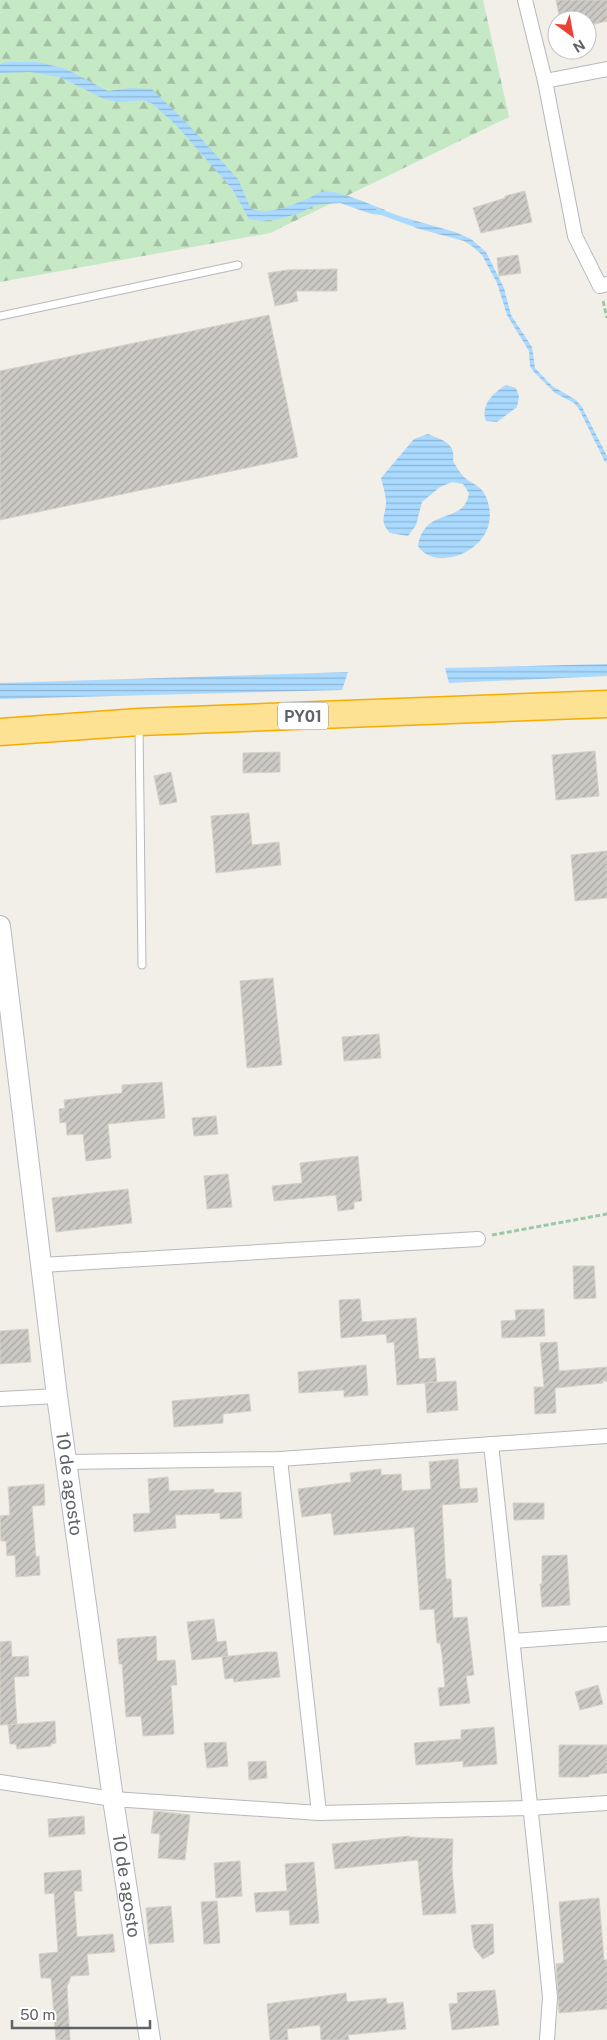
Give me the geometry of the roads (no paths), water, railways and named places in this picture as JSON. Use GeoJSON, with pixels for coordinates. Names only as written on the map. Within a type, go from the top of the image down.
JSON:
{"type":"FeatureCollection","features":[{"type":"Feature","properties":{"kind":"highway","name":"PY01"},"geometry":{"type":"LineString","coordinates":[[0,732],[139,722],[607,704]]}},
{"type":"Feature","properties":{"kind":"street"},"geometry":{"type":"LineString","coordinates":[[525,0],[546,82],[575,236],[600,286],[607,284]]}},
{"type":"Feature","properties":{"kind":"street"},"geometry":{"type":"LineString","coordinates":[[546,82],[607,69]]}},
{"type":"Feature","properties":{"kind":"street","name":"10 de agosto"},"geometry":{"type":"LineString","coordinates":[[0,926],[4,984],[42,1265],[57,1396],[113,1799],[150,2040]]}},
{"type":"Feature","properties":{"kind":"street"},"geometry":{"type":"LineString","coordinates":[[42,1265],[478,1239]]}},
{"type":"Feature","properties":{"kind":"street"},"geometry":{"type":"LineString","coordinates":[[0,1399],[57,1396]]}},
{"type":"Feature","properties":{"kind":"street"},"geometry":{"type":"LineString","coordinates":[[66,1462],[280,1459],[607,1436]]}},
{"type":"Feature","properties":{"kind":"street"},"geometry":{"type":"LineString","coordinates":[[491,1444],[550,1997],[548,2040]]}},
{"type":"Feature","properties":{"kind":"street"},"geometry":{"type":"LineString","coordinates":[[280,1459],[319,1813]]}},
{"type":"Feature","properties":{"kind":"street"},"geometry":{"type":"LineString","coordinates":[[513,1641],[607,1634]]}},
{"type":"Feature","properties":{"kind":"street"},"geometry":{"type":"LineString","coordinates":[[0,1782],[113,1799],[319,1813],[530,1808],[607,1803]]}},
{"type":"Feature","properties":{"kind":"lane"},"geometry":{"type":"LineString","coordinates":[[0,316],[238,265]]}},
{"type":"Feature","properties":{"kind":"lane"},"geometry":{"type":"LineString","coordinates":[[139,722],[142,965]]}},
{"type":"Feature","properties":{"kind":"water"},"geometry":{"type":"Polygon","coordinates":[[[7,62],[38,62],[66,69],[108,91],[132,88],[152,89],[187,123],[238,179],[251,209],[266,211],[279,209],[319,193],[328,192],[344,195],[385,210],[383,215],[371,214],[340,203],[315,205],[300,213],[279,219],[262,221],[249,219],[233,190],[177,126],[153,104],[143,100],[120,102],[104,99],[60,77],[30,72],[0,73],[0,64],[7,62]]]}},
{"type":"Feature","properties":{"kind":"water"},"geometry":{"type":"Polygon","coordinates":[[[406,218],[455,232],[471,239],[486,252],[504,288],[511,315],[532,347],[535,368],[552,386],[576,400],[582,407],[607,456],[607,461],[605,462],[579,409],[574,403],[555,393],[533,371],[530,366],[529,351],[507,315],[497,283],[482,255],[464,241],[416,228],[404,222],[406,218]]]}},
{"type":"Feature","properties":{"kind":"water"},"geometry":{"type":"Polygon","coordinates":[[[506,385],[516,388],[519,396],[517,407],[497,422],[486,421],[486,405],[492,396],[506,385]]]}},
{"type":"Feature","properties":{"kind":"water"},"geometry":{"type":"Polygon","coordinates":[[[428,434],[443,440],[450,446],[453,461],[464,477],[484,493],[490,515],[487,530],[479,542],[467,552],[453,557],[440,558],[427,555],[418,546],[422,533],[428,525],[460,509],[466,503],[469,493],[463,484],[452,482],[440,487],[422,502],[416,525],[408,536],[390,533],[384,522],[386,500],[381,478],[414,439],[428,434]]]}},
{"type":"Feature","properties":{"kind":"water"},"geometry":{"type":"Polygon","coordinates":[[[607,664],[607,676],[449,683],[445,668],[607,664]]]}},
{"type":"Feature","properties":{"kind":"water"},"geometry":{"type":"Polygon","coordinates":[[[348,672],[342,690],[0,699],[0,683],[348,672]]]}},
{"type":"Feature","properties":{"kind":"waterway"},"geometry":{"type":"LineString","coordinates":[[378,211],[411,223]]}}]}
